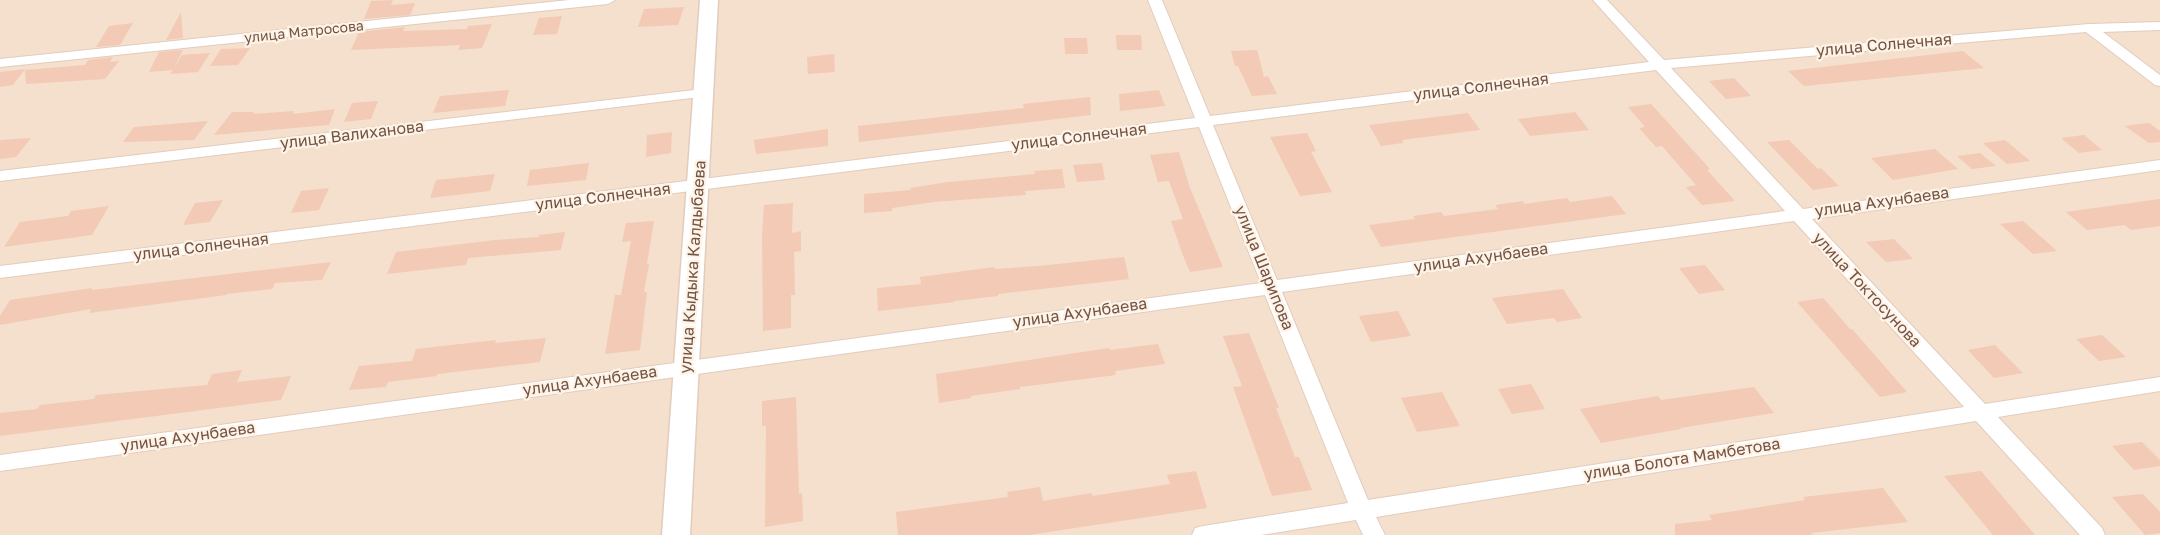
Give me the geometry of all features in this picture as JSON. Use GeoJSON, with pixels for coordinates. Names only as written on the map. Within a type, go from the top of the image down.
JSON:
{"type":"FeatureCollection","features":[{"type":"Feature","properties":{"kind":"street","name":"улица Матросова"},"geometry":{"type":"LineString","coordinates":[[0,63],[608,0]]}},
{"type":"Feature","properties":{"kind":"street","name":"улица Кыдыка Калдыбаева"},"geometry":{"type":"LineString","coordinates":[[676,535],[709,0]]}},
{"type":"Feature","properties":{"kind":"street","name":"улица Шарипова"},"geometry":{"type":"LineString","coordinates":[[1155,0],[1374,535]]}},
{"type":"Feature","properties":{"kind":"street","name":"улица Токтосунова"},"geometry":{"type":"LineString","coordinates":[[1600,0],[2094,535]]}},
{"type":"Feature","properties":{"kind":"street","name":"улица Солнечная"},"geometry":{"type":"LineString","coordinates":[[0,272],[1659,65],[2089,28],[2160,26]]}},
{"type":"Feature","properties":{"kind":"street"},"geometry":{"type":"LineString","coordinates":[[2089,28],[2160,82]]}},
{"type":"Feature","properties":{"kind":"street","name":"улица Валиханова"},"geometry":{"type":"LineString","coordinates":[[0,176],[703,93]]}},
{"type":"Feature","properties":{"kind":"street","name":"улица Ахунбаева"},"geometry":{"type":"LineString","coordinates":[[0,463],[2160,165]]}},
{"type":"Feature","properties":{"kind":"street","name":"улица Болота Мамбетова"},"geometry":{"type":"LineString","coordinates":[[1203,535],[2160,384]]}},
{"type":"Feature","properties":{"kind":"shaded area"},"geometry":{"type":"Polygon","coordinates":[[[0,0],[2160,0],[2160,535],[0,535],[0,0]]]}},
{"type":"Feature","properties":{"kind":"building"},"geometry":{"type":"Polygon","coordinates":[[[393,0],[391,5],[415,3],[410,15],[364,19],[371,1],[393,0]]]}},
{"type":"Feature","properties":{"kind":"building"},"geometry":{"type":"Polygon","coordinates":[[[684,7],[678,25],[638,27],[644,9],[684,7]]]}},
{"type":"Feature","properties":{"kind":"building"},"geometry":{"type":"Polygon","coordinates":[[[181,12],[183,38],[166,40],[181,12]]]}},
{"type":"Feature","properties":{"kind":"building"},"geometry":{"type":"Polygon","coordinates":[[[562,16],[557,34],[533,35],[539,18],[562,16]]]}},
{"type":"Feature","properties":{"kind":"building"},"geometry":{"type":"Polygon","coordinates":[[[133,23],[120,45],[96,47],[109,26],[133,23]]]}},
{"type":"Feature","properties":{"kind":"building"},"geometry":{"type":"Polygon","coordinates":[[[492,24],[482,48],[458,50],[460,45],[351,50],[359,32],[405,27],[403,31],[467,29],[468,26],[492,24]]]}},
{"type":"Feature","properties":{"kind":"building"},"geometry":{"type":"Polygon","coordinates":[[[1116,35],[1141,35],[1142,50],[1117,50],[1116,35]]]}},
{"type":"Feature","properties":{"kind":"building"},"geometry":{"type":"Polygon","coordinates":[[[1064,38],[1087,38],[1088,54],[1065,54],[1064,38]]]}},
{"type":"Feature","properties":{"kind":"building"},"geometry":{"type":"Polygon","coordinates":[[[250,48],[238,65],[210,66],[221,49],[250,48]]]}},
{"type":"Feature","properties":{"kind":"building"},"geometry":{"type":"Polygon","coordinates":[[[183,50],[174,68],[182,55],[210,53],[198,72],[170,74],[173,70],[149,72],[159,52],[183,50]]]}},
{"type":"Feature","properties":{"kind":"building"},"geometry":{"type":"Polygon","coordinates":[[[1257,50],[1264,77],[1268,76],[1277,94],[1252,96],[1238,66],[1235,66],[1231,51],[1257,50]]]}},
{"type":"Feature","properties":{"kind":"building"},"geometry":{"type":"Polygon","coordinates":[[[1963,51],[1984,68],[1804,86],[1788,71],[1963,51]]]}},
{"type":"Feature","properties":{"kind":"building"},"geometry":{"type":"Polygon","coordinates":[[[834,54],[835,72],[808,74],[807,57],[834,54]]]}},
{"type":"Feature","properties":{"kind":"building"},"geometry":{"type":"Polygon","coordinates":[[[113,57],[110,62],[119,61],[105,79],[26,84],[25,70],[85,65],[88,60],[113,57]]]}},
{"type":"Feature","properties":{"kind":"building"},"geometry":{"type":"Polygon","coordinates":[[[25,69],[13,85],[0,87],[0,72],[25,69]]]}},
{"type":"Feature","properties":{"kind":"building"},"geometry":{"type":"Polygon","coordinates":[[[1734,78],[1751,96],[1726,99],[1709,81],[1734,78]]]}},
{"type":"Feature","properties":{"kind":"building"},"geometry":{"type":"Polygon","coordinates":[[[509,90],[505,106],[433,113],[440,96],[509,90]]]}},
{"type":"Feature","properties":{"kind":"building"},"geometry":{"type":"Polygon","coordinates":[[[1159,90],[1165,106],[1120,111],[1119,94],[1159,90]]]}},
{"type":"Feature","properties":{"kind":"building"},"geometry":{"type":"Polygon","coordinates":[[[1090,97],[1091,115],[859,142],[858,126],[1024,108],[1023,104],[1090,97]]]}},
{"type":"Feature","properties":{"kind":"building"},"geometry":{"type":"Polygon","coordinates":[[[378,101],[371,119],[344,122],[352,103],[378,101]]]}},
{"type":"Feature","properties":{"kind":"building"},"geometry":{"type":"Polygon","coordinates":[[[1651,104],[1710,169],[1707,170],[1735,201],[1702,205],[1686,187],[1696,185],[1662,146],[1656,147],[1639,128],[1645,127],[1628,107],[1651,104]]]}},
{"type":"Feature","properties":{"kind":"building"},"geometry":{"type":"Polygon","coordinates":[[[335,109],[329,125],[214,135],[232,112],[254,112],[253,114],[294,111],[293,114],[335,109]]]}},
{"type":"Feature","properties":{"kind":"building"},"geometry":{"type":"Polygon","coordinates":[[[1575,112],[1589,130],[1530,136],[1518,119],[1575,112]]]}},
{"type":"Feature","properties":{"kind":"building"},"geometry":{"type":"Polygon","coordinates":[[[1468,113],[1480,130],[1402,140],[1403,143],[1381,146],[1369,125],[1468,113]]]}},
{"type":"Feature","properties":{"kind":"building"},"geometry":{"type":"Polygon","coordinates":[[[208,121],[194,140],[123,142],[134,127],[208,121]]]}},
{"type":"Feature","properties":{"kind":"building"},"geometry":{"type":"Polygon","coordinates":[[[2149,123],[2160,131],[2160,142],[2149,143],[2125,126],[2149,123]]]}},
{"type":"Feature","properties":{"kind":"building"},"geometry":{"type":"Polygon","coordinates":[[[828,129],[828,146],[756,154],[754,140],[828,129]]]}},
{"type":"Feature","properties":{"kind":"building"},"geometry":{"type":"Polygon","coordinates":[[[672,132],[671,153],[646,157],[647,135],[672,132]]]}},
{"type":"Feature","properties":{"kind":"building"},"geometry":{"type":"Polygon","coordinates":[[[1307,133],[1316,151],[1311,152],[1332,192],[1300,196],[1270,137],[1307,133]]]}},
{"type":"Feature","properties":{"kind":"building"},"geometry":{"type":"Polygon","coordinates":[[[2084,135],[2102,150],[2079,153],[2061,138],[2084,135]]]}},
{"type":"Feature","properties":{"kind":"building"},"geometry":{"type":"Polygon","coordinates":[[[31,138],[16,157],[0,159],[0,140],[31,138]]]}},
{"type":"Feature","properties":{"kind":"building"},"geometry":{"type":"Polygon","coordinates":[[[1789,140],[1818,169],[1821,168],[1839,186],[1813,190],[1767,142],[1789,140]]]}},
{"type":"Feature","properties":{"kind":"building"},"geometry":{"type":"Polygon","coordinates":[[[2005,140],[2030,161],[2007,164],[1983,143],[2005,140]]]}},
{"type":"Feature","properties":{"kind":"building"},"geometry":{"type":"Polygon","coordinates":[[[1935,149],[1958,169],[1893,180],[1871,158],[1935,149]]]}},
{"type":"Feature","properties":{"kind":"building"},"geometry":{"type":"Polygon","coordinates":[[[1179,152],[1190,188],[1223,267],[1190,272],[1182,253],[1171,221],[1183,219],[1169,181],[1158,182],[1150,155],[1179,152]]]}},
{"type":"Feature","properties":{"kind":"building"},"geometry":{"type":"Polygon","coordinates":[[[1980,153],[1996,166],[1972,169],[1957,156],[1980,153]]]}},
{"type":"Feature","properties":{"kind":"building"},"geometry":{"type":"Polygon","coordinates":[[[589,163],[586,180],[527,186],[530,170],[589,163]]]}},
{"type":"Feature","properties":{"kind":"building"},"geometry":{"type":"Polygon","coordinates":[[[1102,163],[1105,180],[1077,182],[1073,165],[1102,163]]]}},
{"type":"Feature","properties":{"kind":"building"},"geometry":{"type":"Polygon","coordinates":[[[1062,169],[1065,188],[1025,191],[1026,195],[934,202],[892,208],[892,211],[864,213],[864,194],[911,190],[910,188],[948,182],[1035,174],[1034,171],[1062,169]]]}},
{"type":"Feature","properties":{"kind":"building"},"geometry":{"type":"Polygon","coordinates":[[[495,174],[490,191],[430,198],[436,180],[495,174]]]}},
{"type":"Feature","properties":{"kind":"building"},"geometry":{"type":"Polygon","coordinates":[[[329,188],[319,210],[291,213],[301,191],[329,188]]]}},
{"type":"Feature","properties":{"kind":"building"},"geometry":{"type":"Polygon","coordinates":[[[1612,196],[1626,214],[1381,247],[1369,225],[1415,219],[1413,216],[1441,212],[1444,216],[1498,209],[1495,205],[1523,201],[1524,204],[1567,198],[1570,202],[1612,196]]]}},
{"type":"Feature","properties":{"kind":"building"},"geometry":{"type":"Polygon","coordinates":[[[2160,199],[2160,226],[2131,230],[2125,225],[2087,230],[2066,212],[2160,199]]]}},
{"type":"Feature","properties":{"kind":"building"},"geometry":{"type":"Polygon","coordinates":[[[223,200],[210,222],[183,225],[195,203],[223,200]]]}},
{"type":"Feature","properties":{"kind":"building"},"geometry":{"type":"Polygon","coordinates":[[[793,203],[792,233],[801,231],[801,251],[794,252],[795,295],[791,295],[791,328],[763,331],[762,236],[764,205],[793,203]]]}},
{"type":"Feature","properties":{"kind":"building"},"geometry":{"type":"Polygon","coordinates":[[[109,206],[92,235],[4,247],[20,222],[68,216],[71,211],[109,206]]]}},
{"type":"Feature","properties":{"kind":"building"},"geometry":{"type":"Polygon","coordinates":[[[654,221],[647,264],[649,264],[644,292],[647,292],[640,350],[605,354],[615,295],[621,295],[631,241],[622,242],[626,223],[654,221]]]}},
{"type":"Feature","properties":{"kind":"building"},"geometry":{"type":"Polygon","coordinates":[[[2023,221],[2057,251],[2033,254],[2000,224],[2023,221]]]}},
{"type":"Feature","properties":{"kind":"building"},"geometry":{"type":"Polygon","coordinates":[[[565,232],[561,250],[468,258],[466,265],[387,274],[396,252],[495,240],[539,237],[539,235],[565,232]]]}},
{"type":"Feature","properties":{"kind":"building"},"geometry":{"type":"Polygon","coordinates":[[[1894,239],[1913,259],[1886,262],[1866,242],[1894,239]]]}},
{"type":"Feature","properties":{"kind":"building"},"geometry":{"type":"Polygon","coordinates":[[[1124,257],[1129,279],[998,294],[998,296],[878,311],[877,288],[921,284],[920,277],[994,267],[994,269],[1039,266],[1124,257]]]}},
{"type":"Feature","properties":{"kind":"building"},"geometry":{"type":"Polygon","coordinates":[[[331,262],[322,280],[275,283],[272,289],[89,313],[91,309],[0,325],[0,316],[10,300],[92,288],[92,290],[331,262]]]}},
{"type":"Feature","properties":{"kind":"building"},"geometry":{"type":"Polygon","coordinates":[[[1705,265],[1725,290],[1699,294],[1679,268],[1705,265]]]}},
{"type":"Feature","properties":{"kind":"building"},"geometry":{"type":"Polygon","coordinates":[[[1563,289],[1582,318],[1557,322],[1554,318],[1507,324],[1492,298],[1563,289]]]}},
{"type":"Feature","properties":{"kind":"building"},"geometry":{"type":"Polygon","coordinates":[[[1823,298],[1907,392],[1880,397],[1797,302],[1823,298]]]}},
{"type":"Feature","properties":{"kind":"building"},"geometry":{"type":"Polygon","coordinates":[[[1398,311],[1411,336],[1371,342],[1359,316],[1398,311]]]}},
{"type":"Feature","properties":{"kind":"building"},"geometry":{"type":"Polygon","coordinates":[[[1249,333],[1279,408],[1276,408],[1295,457],[1299,457],[1312,490],[1272,496],[1233,387],[1242,386],[1223,336],[1249,333]]]}},
{"type":"Feature","properties":{"kind":"building"},"geometry":{"type":"Polygon","coordinates":[[[2102,335],[2126,357],[2099,361],[2076,339],[2102,335]]]}},
{"type":"Feature","properties":{"kind":"building"},"geometry":{"type":"Polygon","coordinates":[[[546,338],[540,362],[437,374],[437,376],[388,382],[386,387],[349,390],[359,366],[412,361],[416,349],[496,340],[495,343],[546,338]]]}},
{"type":"Feature","properties":{"kind":"building"},"geometry":{"type":"Polygon","coordinates":[[[1158,344],[1165,364],[1115,371],[1116,375],[1020,387],[1020,389],[939,403],[936,374],[1109,348],[1110,350],[1158,344]]]}},
{"type":"Feature","properties":{"kind":"building"},"geometry":{"type":"Polygon","coordinates":[[[1995,345],[2023,373],[1994,378],[1968,350],[1995,345]]]}},
{"type":"Feature","properties":{"kind":"building"},"geometry":{"type":"Polygon","coordinates":[[[242,370],[237,382],[291,376],[281,400],[0,436],[0,413],[37,409],[40,405],[94,399],[96,395],[207,385],[212,374],[242,370]]]}},
{"type":"Feature","properties":{"kind":"building"},"geometry":{"type":"Polygon","coordinates":[[[1531,384],[1545,409],[1512,414],[1498,389],[1531,384]]]}},
{"type":"Feature","properties":{"kind":"building"},"geometry":{"type":"Polygon","coordinates":[[[1754,387],[1774,413],[1601,443],[1580,409],[1658,396],[1661,400],[1754,387]]]}},
{"type":"Feature","properties":{"kind":"building"},"geometry":{"type":"Polygon","coordinates":[[[1442,392],[1460,426],[1417,432],[1401,398],[1442,392]]]}},
{"type":"Feature","properties":{"kind":"building"},"geometry":{"type":"Polygon","coordinates":[[[796,397],[799,494],[802,493],[803,521],[765,527],[766,426],[762,426],[762,401],[796,397]]]}},
{"type":"Feature","properties":{"kind":"building"},"geometry":{"type":"Polygon","coordinates":[[[2142,442],[2160,460],[2160,466],[2134,470],[2112,446],[2142,442]]]}},
{"type":"Feature","properties":{"kind":"building"},"geometry":{"type":"Polygon","coordinates":[[[1196,471],[1207,508],[1029,535],[898,535],[896,512],[1008,497],[1007,492],[1040,487],[1043,501],[1092,493],[1092,496],[1170,484],[1167,475],[1196,471]]]}},
{"type":"Feature","properties":{"kind":"building"},"geometry":{"type":"Polygon","coordinates":[[[1981,471],[2035,535],[1993,535],[1944,476],[1981,471]]]}},
{"type":"Feature","properties":{"kind":"building"},"geometry":{"type":"Polygon","coordinates":[[[1883,488],[1908,522],[1811,533],[1813,535],[1675,535],[1675,524],[1712,520],[1709,515],[1805,500],[1803,497],[1883,488]]]}},
{"type":"Feature","properties":{"kind":"building"},"geometry":{"type":"Polygon","coordinates":[[[2143,494],[2160,512],[2160,533],[2145,535],[2112,497],[2143,494]]]}}]}
